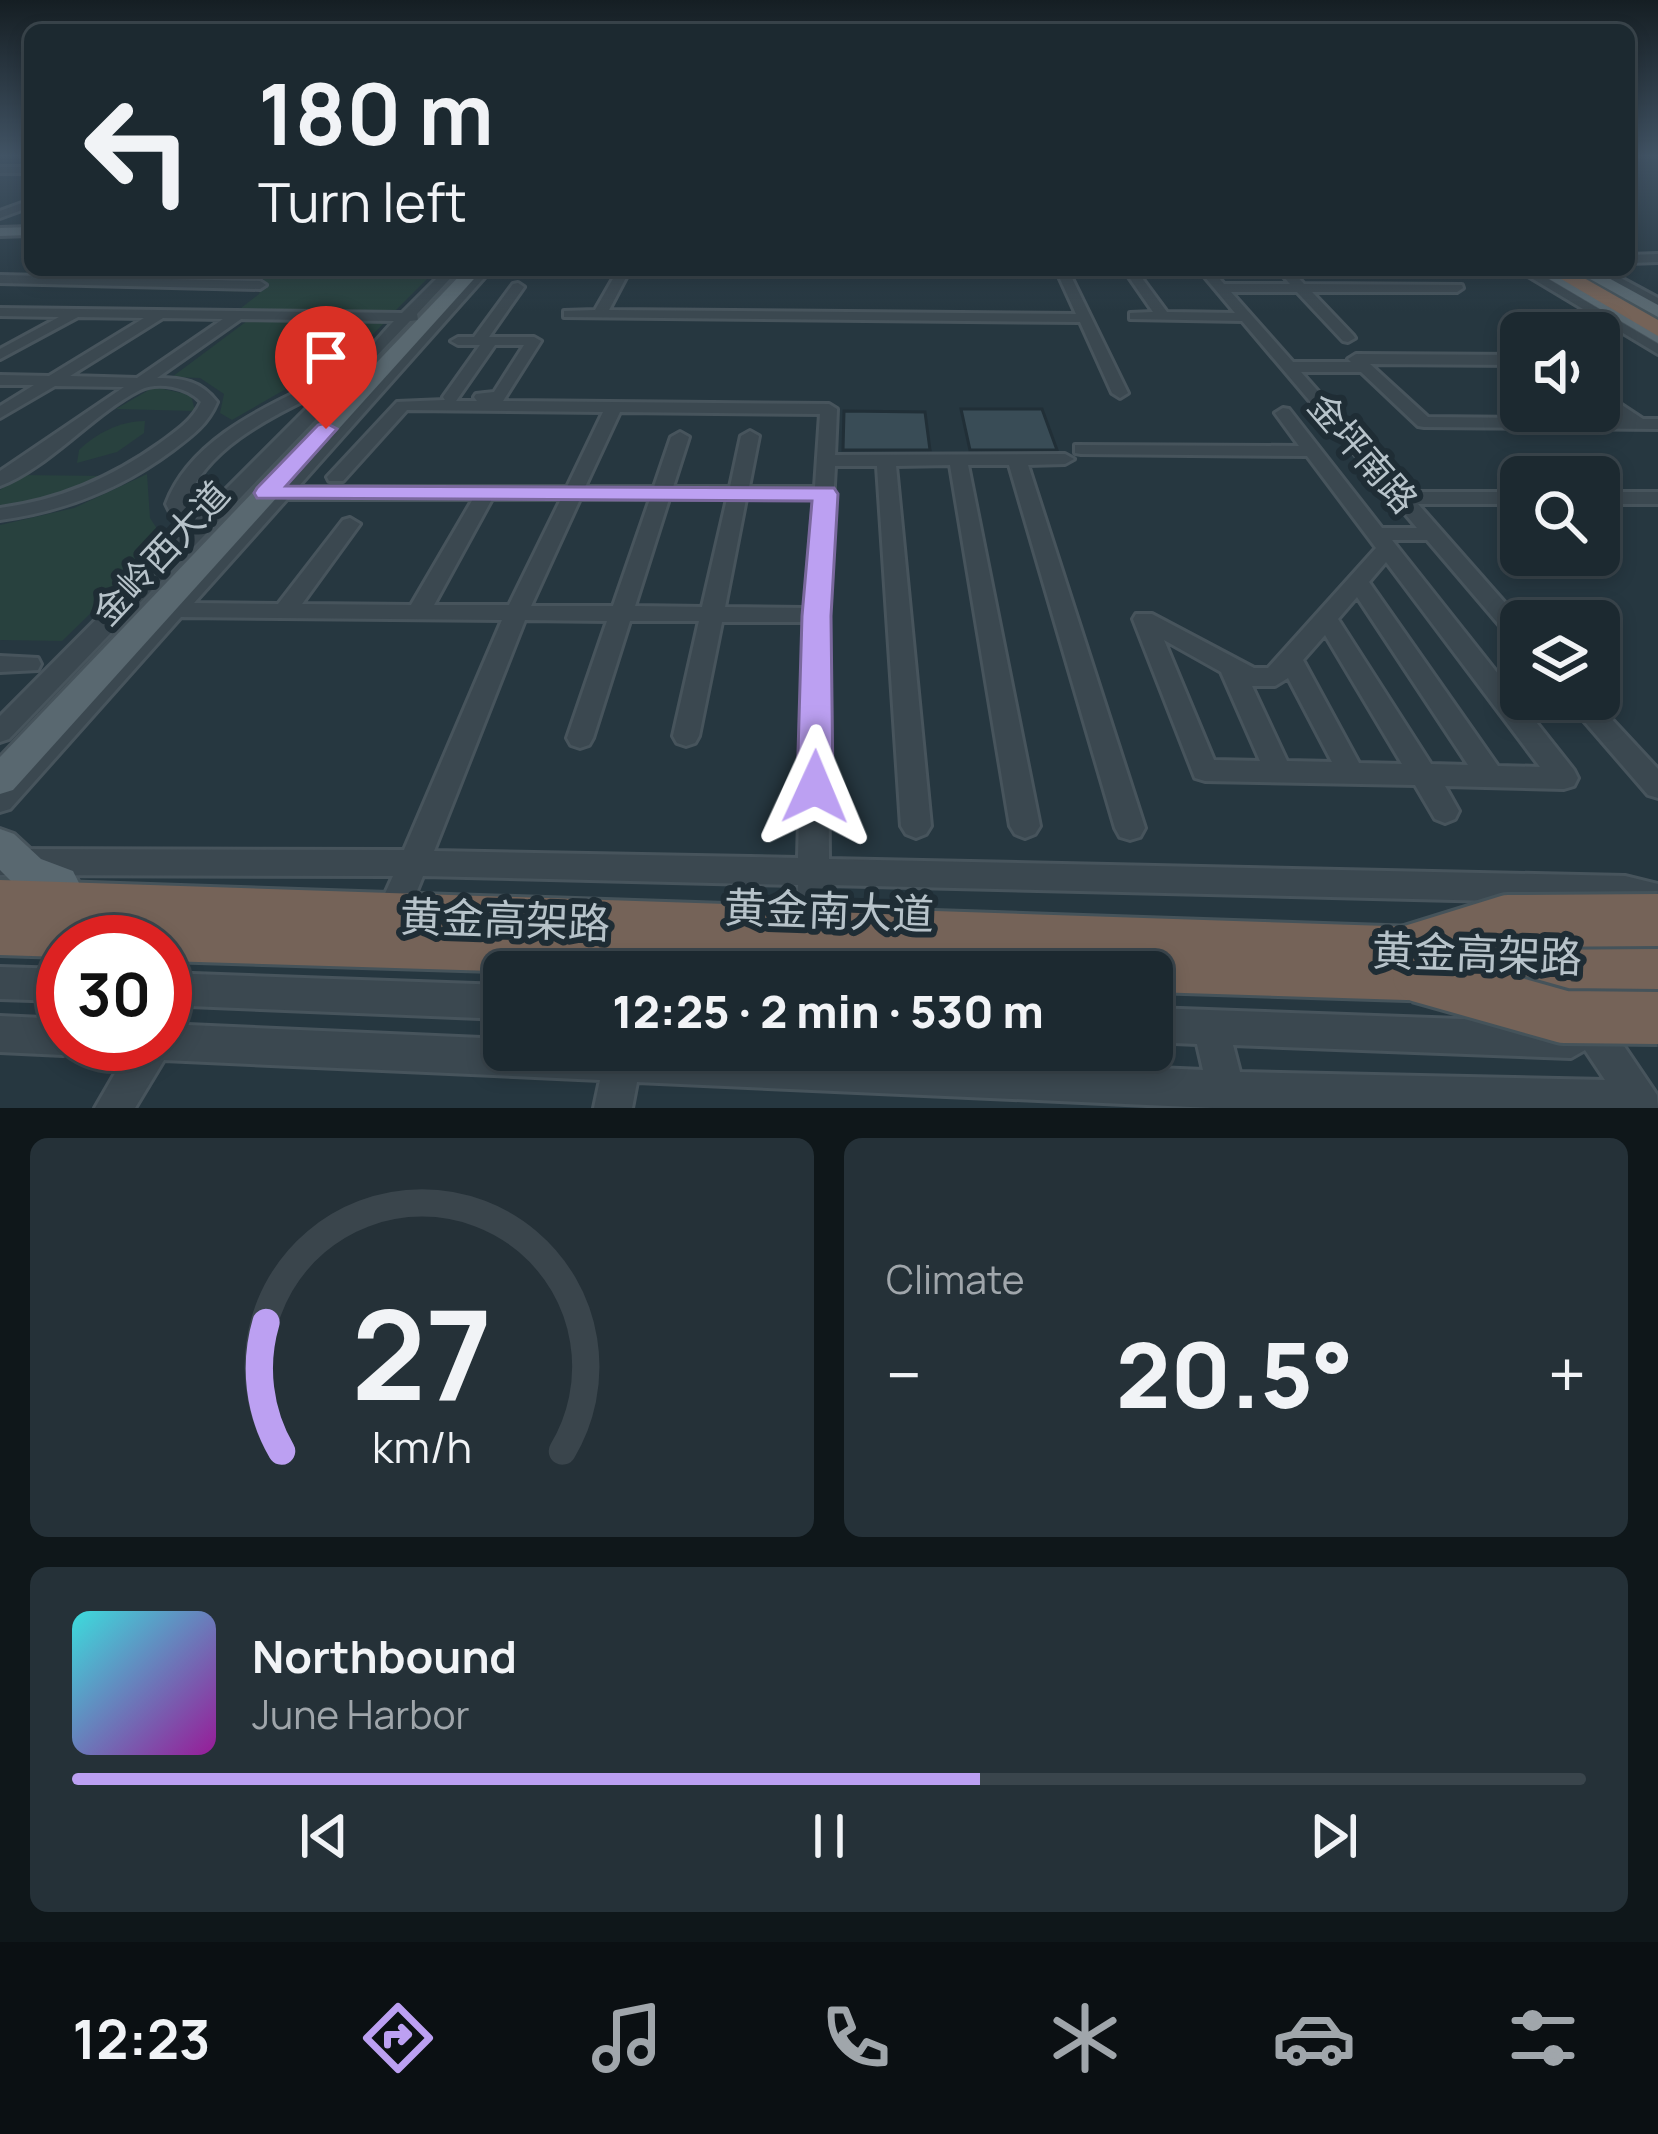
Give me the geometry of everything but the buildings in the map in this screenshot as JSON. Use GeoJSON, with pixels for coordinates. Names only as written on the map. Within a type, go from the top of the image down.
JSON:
{"type":"FeatureCollection","features":[{"type":"Feature","properties":{"kind":"highway"},"geometry":{"type":"LineString","coordinates":[[1565,276],[1658,336]]}},
{"type":"Feature","properties":{"kind":"highway"},"geometry":{"type":"LineString","coordinates":[[1583,276],[1658,316]]}},
{"type":"Feature","properties":{"kind":"highway"},"geometry":{"type":"LineString","coordinates":[[1413,964],[1508,922],[1642,905]]}},
{"type":"Feature","properties":{"kind":"highway","name":"黄金高架路"},"geometry":{"type":"LineString","coordinates":[[2,912],[1413,964],[1658,983]]}},
{"type":"Feature","properties":{"kind":"highway","name":"黄金高架路"},"geometry":{"type":"LineString","coordinates":[[1413,964],[1658,958]]}},
{"type":"Feature","properties":{"kind":"highway"},"geometry":{"type":"LineString","coordinates":[[1413,964],[1564,1017],[1658,1018]]}},
{"type":"Feature","properties":{"kind":"main road","name":"金岭西大道"},"geometry":{"type":"LineString","coordinates":[[0,755],[413,317],[457,276]]}},
{"type":"Feature","properties":{"kind":"main road","name":"金岭西大道"},"geometry":{"type":"LineString","coordinates":[[0,780],[167,610],[469,276]]}},
{"type":"Feature","properties":{"kind":"main road"},"geometry":{"type":"LineString","coordinates":[[1553,276],[1658,336]]}},
{"type":"Feature","properties":{"kind":"main road"},"geometry":{"type":"LineString","coordinates":[[1592,276],[1658,316]]}},
{"type":"Feature","properties":{"kind":"main road","name":"黄金南大道"},"geometry":{"type":"LineString","coordinates":[[2,912],[59,883],[406,881],[814,891],[1494,933],[1658,934]]}},
{"type":"Feature","properties":{"kind":"main road"},"geometry":{"type":"LineString","coordinates":[[2,912],[36,935]]}},
{"type":"Feature","properties":{"kind":"main road"},"geometry":{"type":"LineString","coordinates":[[192,959],[483,969]]}},
{"type":"Feature","properties":{"kind":"main road"},"geometry":{"type":"LineString","coordinates":[[1173,991],[1658,1004]]}},
{"type":"Feature","properties":{"kind":"street"},"geometry":{"type":"LineString","coordinates":[[3,312],[73,276]]}},
{"type":"Feature","properties":{"kind":"street"},"geometry":{"type":"LineString","coordinates":[[94,313],[154,276]]}},
{"type":"Feature","properties":{"kind":"street"},"geometry":{"type":"LineString","coordinates":[[0,732],[349,375],[413,317],[447,276]]}},
{"type":"Feature","properties":{"kind":"street"},"geometry":{"type":"LineString","coordinates":[[275,493],[455,313],[481,276]]}},
{"type":"Feature","properties":{"kind":"street"},"geometry":{"type":"LineString","coordinates":[[600,314],[621,276]]}},
{"type":"Feature","properties":{"kind":"street"},"geometry":{"type":"LineString","coordinates":[[1065,276],[1120,393]]}},
{"type":"Feature","properties":{"kind":"street"},"geometry":{"type":"LineString","coordinates":[[1134,276],[1163,316]]}},
{"type":"Feature","properties":{"kind":"street","name":"金坪南路"},"geometry":{"type":"LineString","coordinates":[[1210,276],[1500,612]]}},
{"type":"Feature","properties":{"kind":"street"},"geometry":{"type":"LineString","coordinates":[[1290,276],[1348,338]]}},
{"type":"Feature","properties":{"kind":"street"},"geometry":{"type":"LineString","coordinates":[[1534,276],[1594,312]]}},
{"type":"Feature","properties":{"kind":"street"},"geometry":{"type":"LineString","coordinates":[[1609,276],[1658,303]]}},
{"type":"Feature","properties":{"kind":"street"},"geometry":{"type":"LineString","coordinates":[[0,480],[142,382],[260,285],[201,277],[180,284],[131,314]]}},
{"type":"Feature","properties":{"kind":"street"},"geometry":{"type":"LineString","coordinates":[[0,413],[168,314],[221,277]]}},
{"type":"Feature","properties":{"kind":"street"},"geometry":{"type":"LineString","coordinates":[[0,290],[10,280],[180,284]]}},
{"type":"Feature","properties":{"kind":"street"},"geometry":{"type":"LineString","coordinates":[[451,397],[518,287]]}},
{"type":"Feature","properties":{"kind":"street"},"geometry":{"type":"LineString","coordinates":[[1221,288],[1457,288]]}},
{"type":"Feature","properties":{"kind":"street"},"geometry":{"type":"LineString","coordinates":[[3,312],[413,317]]}},
{"type":"Feature","properties":{"kind":"street"},"geometry":{"type":"LineString","coordinates":[[0,356],[77,313]]}},
{"type":"Feature","properties":{"kind":"street"},"geometry":{"type":"LineString","coordinates":[[481,313],[499,313]]}},
{"type":"Feature","properties":{"kind":"street"},"geometry":{"type":"LineString","coordinates":[[569,314],[1084,318]]}},
{"type":"Feature","properties":{"kind":"street"},"geometry":{"type":"LineString","coordinates":[[1135,316],[1246,317]]}},
{"type":"Feature","properties":{"kind":"street"},"geometry":{"type":"LineString","coordinates":[[1620,325],[1658,336]]}},
{"type":"Feature","properties":{"kind":"street"},"geometry":{"type":"LineString","coordinates":[[1620,327],[1658,350]]}},
{"type":"Feature","properties":{"kind":"street"},"geometry":{"type":"LineString","coordinates":[[404,397],[499,397],[534,340],[458,341]]}},
{"type":"Feature","properties":{"kind":"street"},"geometry":{"type":"LineString","coordinates":[[1500,361],[1356,359],[1424,422],[1648,423]]}},
{"type":"Feature","properties":{"kind":"street"},"geometry":{"type":"LineString","coordinates":[[1289,367],[1364,367]]}},
{"type":"Feature","properties":{"kind":"street"},"geometry":{"type":"LineString","coordinates":[[196,529],[178,512],[179,489],[196,467],[283,405],[349,375]]}},
{"type":"Feature","properties":{"kind":"street"},"geometry":{"type":"LineString","coordinates":[[0,380],[186,385],[207,397],[202,418],[103,488],[53,505],[0,514]]}},
{"type":"Feature","properties":{"kind":"street"},"geometry":{"type":"LineString","coordinates":[[336,476],[404,405],[829,409],[817,616],[814,891],[1642,905],[1658,894]]}},
{"type":"Feature","properties":{"kind":"street"},"geometry":{"type":"LineString","coordinates":[[1620,406],[1648,423]]}},
{"type":"Feature","properties":{"kind":"street"},"geometry":{"type":"LineString","coordinates":[[2,912],[406,881],[516,614],[614,407]]}},
{"type":"Feature","properties":{"kind":"street"},"geometry":{"type":"LineString","coordinates":[[1283,413],[1382,541],[1564,778],[1205,770],[1144,619],[1250,677],[1275,676],[1358,582],[1382,541]]}},
{"type":"Feature","properties":{"kind":"street"},"geometry":{"type":"LineString","coordinates":[[686,736],[750,436]]}},
{"type":"Feature","properties":{"kind":"street"},"geometry":{"type":"LineString","coordinates":[[580,738],[680,437]]}},
{"type":"Feature","properties":{"kind":"street"},"geometry":{"type":"LineString","coordinates":[[172,442],[224,446]]}},
{"type":"Feature","properties":{"kind":"street"},"geometry":{"type":"LineString","coordinates":[[826,461],[1312,451]]}},
{"type":"Feature","properties":{"kind":"street"},"geometry":{"type":"LineString","coordinates":[[958,460],[1024,826]]}},
{"type":"Feature","properties":{"kind":"street"},"geometry":{"type":"LineString","coordinates":[[1017,460],[1130,829]]}},
{"type":"Feature","properties":{"kind":"street"},"geometry":{"type":"LineString","coordinates":[[886,461],[916,826]]}},
{"type":"Feature","properties":{"kind":"street"},"geometry":{"type":"LineString","coordinates":[[418,613],[486,492]]}},
{"type":"Feature","properties":{"kind":"street"},"geometry":{"type":"LineString","coordinates":[[275,493],[825,494]]}},
{"type":"Feature","properties":{"kind":"street"},"geometry":{"type":"LineString","coordinates":[[1402,498],[1500,498]]}},
{"type":"Feature","properties":{"kind":"street"},"geometry":{"type":"LineString","coordinates":[[1620,498],[1658,498]]}},
{"type":"Feature","properties":{"kind":"street"},"geometry":{"type":"LineString","coordinates":[[284,612],[350,524]]}},
{"type":"Feature","properties":{"kind":"street"},"geometry":{"type":"LineString","coordinates":[[1382,541],[1432,534]]}},
{"type":"Feature","properties":{"kind":"street"},"geometry":{"type":"LineString","coordinates":[[1358,582],[1491,777]]}},
{"type":"Feature","properties":{"kind":"street"},"geometry":{"type":"LineString","coordinates":[[0,801],[167,610],[817,616]]}},
{"type":"Feature","properties":{"kind":"street"},"geometry":{"type":"LineString","coordinates":[[1327,619],[1445,811]]}},
{"type":"Feature","properties":{"kind":"street"},"geometry":{"type":"LineString","coordinates":[[1291,660],[1351,773]]}},
{"type":"Feature","properties":{"kind":"street"},"geometry":{"type":"LineString","coordinates":[[0,664],[28,664]]}},
{"type":"Feature","properties":{"kind":"street"},"geometry":{"type":"LineString","coordinates":[[1231,667],[1278,772]]}},
{"type":"Feature","properties":{"kind":"street"},"geometry":{"type":"LineString","coordinates":[[1597,720],[1658,787]]}},
{"type":"Feature","properties":{"kind":"street"},"geometry":{"type":"LineString","coordinates":[[2,912],[36,953]]}},
{"type":"Feature","properties":{"kind":"street"},"geometry":{"type":"LineString","coordinates":[[192,990],[483,1001]]}},
{"type":"Feature","properties":{"kind":"street"},"geometry":{"type":"LineString","coordinates":[[1575,1004],[1642,1104]]}},
{"type":"Feature","properties":{"kind":"street"},"geometry":{"type":"LineString","coordinates":[[1173,1026],[1658,1041]]}},
{"type":"Feature","properties":{"kind":"street"},"geometry":{"type":"LineString","coordinates":[[1210,1027],[1229,1099]]}},
{"type":"Feature","properties":{"kind":"street"},"geometry":{"type":"LineString","coordinates":[[0,1034],[36,1036]]}},
{"type":"Feature","properties":{"kind":"street"},"geometry":{"type":"LineString","coordinates":[[192,1043],[483,1052]]}},
{"type":"Feature","properties":{"kind":"street"},"geometry":{"type":"LineString","coordinates":[[114,1108],[137,1071]]}},
{"type":"Feature","properties":{"kind":"street"},"geometry":{"type":"LineString","coordinates":[[613,1108],[620,1071]]}},
{"type":"Feature","properties":{"kind":"street"},"geometry":{"type":"LineString","coordinates":[[834,1071],[1229,1099],[1642,1104]]}},
{"type":"Feature","properties":{"kind":"green space"},"geometry":{"type":"Polygon","coordinates":[[[265,276],[430,276],[392,314],[236,312],[259,294],[265,276]]]}},
{"type":"Feature","properties":{"kind":"green space"},"geometry":{"type":"Polygon","coordinates":[[[251,318],[387,320],[339,369],[298,382],[232,420],[220,413],[224,394],[200,378],[172,377],[251,318]]]}},
{"type":"Feature","properties":{"kind":"green space"},"geometry":{"type":"Polygon","coordinates":[[[154,387],[191,395],[195,411],[116,409],[154,387]]]}},
{"type":"Feature","properties":{"kind":"green space"},"geometry":{"type":"Polygon","coordinates":[[[145,421],[144,433],[117,452],[77,463],[79,450],[101,433],[145,421]]]}},
{"type":"Feature","properties":{"kind":"green space"},"geometry":{"type":"Polygon","coordinates":[[[147,474],[150,518],[165,541],[62,641],[0,640],[0,525],[74,508],[147,474]]]}},
{"type":"Feature","properties":{"kind":"green space"},"geometry":{"type":"Polygon","coordinates":[[[20,475],[109,476],[30,504],[0,508],[0,490],[20,475]]]}},
{"type":"Feature","properties":{"kind":"route"},"geometry":{"type":"LineString","coordinates":[[326,429],[266,493],[825,494],[817,616],[815,787]]}}]}
